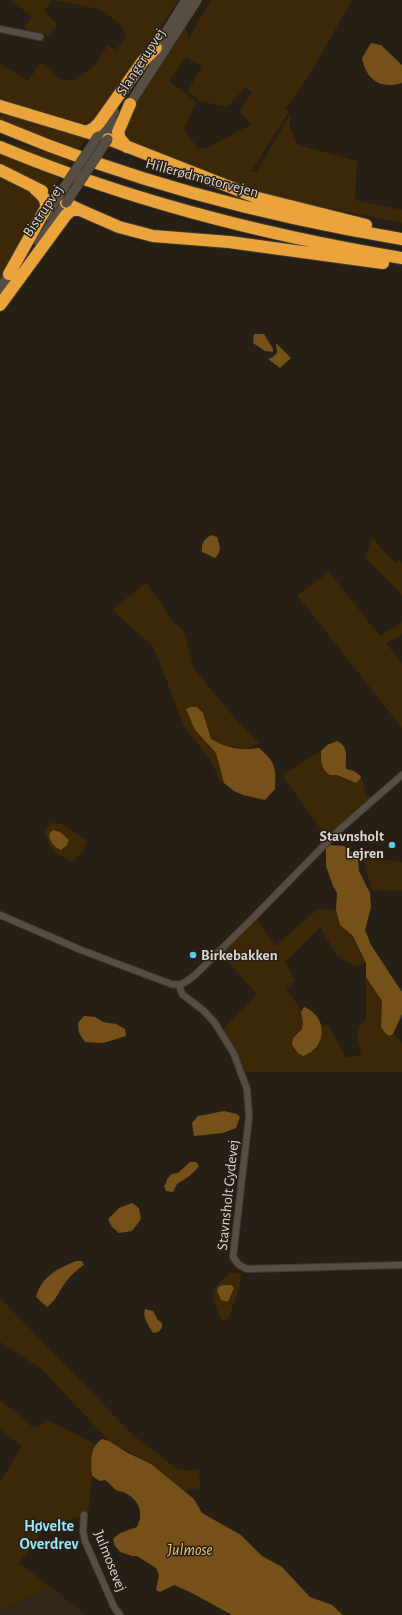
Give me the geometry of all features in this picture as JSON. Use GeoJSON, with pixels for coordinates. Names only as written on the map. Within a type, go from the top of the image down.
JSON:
{"type":"FeatureCollection","features":[{"type":"Feature","properties":{"kind":"highway"},"geometry":{"type":"LineString","coordinates":[[86,132],[97,125],[143,61],[156,48]]}},
{"type":"Feature","properties":{"kind":"highway"},"geometry":{"type":"LineString","coordinates":[[128,148],[120,140],[118,132],[130,104]]}},
{"type":"Feature","properties":{"kind":"highway"},"geometry":{"type":"LineString","coordinates":[[0,106],[103,138],[258,198],[340,220],[402,233]]}},
{"type":"Feature","properties":{"kind":"highway","name":"Hillerødmotorvejen"},"geometry":{"type":"LineString","coordinates":[[0,126],[41,144],[102,166],[226,203],[339,229],[402,239]]}},
{"type":"Feature","properties":{"kind":"highway"},"geometry":{"type":"LineString","coordinates":[[0,147],[91,182],[145,200],[222,221],[335,247],[402,258]]}},
{"type":"Feature","properties":{"kind":"highway"},"geometry":{"type":"LineString","coordinates":[[0,170],[80,210],[119,227],[153,236],[229,242],[402,265]]}},
{"type":"Feature","properties":{"kind":"highway"},"geometry":{"type":"LineString","coordinates":[[9,274],[46,208],[47,202],[45,198],[35,188]]}},
{"type":"Feature","properties":{"kind":"highway"},"geometry":{"type":"LineString","coordinates":[[0,305],[66,215],[72,210],[80,210]]}},
{"type":"Feature","properties":{"kind":"main road","name":"Slangerupvej"},"geometry":{"type":"LineString","coordinates":[[103,138],[186,0]]}},
{"type":"Feature","properties":{"kind":"main road","name":"Slangerupvej"},"geometry":{"type":"LineString","coordinates":[[103,138],[130,104],[197,0]]}},
{"type":"Feature","properties":{"kind":"main road","name":"Bistrupvej"},"geometry":{"type":"LineString","coordinates":[[0,296],[103,138]]}},
{"type":"Feature","properties":{"kind":"main road","name":"Bistrupvej"},"geometry":{"type":"LineString","coordinates":[[0,289],[9,274],[62,201]]}},
{"type":"Feature","properties":{"kind":"street"},"geometry":{"type":"LineString","coordinates":[[0,29],[40,37]]}},
{"type":"Feature","properties":{"kind":"street"},"geometry":{"type":"LineString","coordinates":[[0,915],[88,953],[179,986],[187,982],[195,975],[339,830],[402,775]]}},
{"type":"Feature","properties":{"kind":"street","name":"Stavnsholt Gydevej"},"geometry":{"type":"LineString","coordinates":[[179,986],[182,994],[204,1011],[215,1023],[234,1054],[248,1089],[249,1118],[233,1257],[238,1265],[247,1269],[402,1265]]}},
{"type":"Feature","properties":{"kind":"street","name":"Julmosevej"},"geometry":{"type":"LineString","coordinates":[[84,1515],[83,1530],[85,1541],[114,1607],[120,1615]]}},
{"type":"Feature","properties":{"kind":"shaded area"},"geometry":{"type":"Polygon","coordinates":[[[11,0],[52,0],[44,11],[58,25],[48,35],[26,29],[25,26],[32,17],[11,0]]]}},
{"type":"Feature","properties":{"kind":"shaded area"},"geometry":{"type":"Polygon","coordinates":[[[53,0],[179,0],[101,115],[88,123],[73,123],[0,100],[0,64],[28,81],[41,62],[60,79],[76,80],[95,65],[108,45],[116,50],[127,35],[120,24],[99,9],[53,0]]]}},
{"type":"Feature","properties":{"kind":"shaded area"},"geometry":{"type":"Polygon","coordinates":[[[211,0],[352,0],[307,79],[285,109],[290,110],[251,172],[257,172],[290,114],[290,129],[298,145],[357,161],[355,200],[402,210],[402,223],[272,197],[204,173],[129,143],[123,137],[122,126],[185,28],[189,38],[211,0]],[[186,57],[169,81],[196,102],[184,129],[198,149],[207,148],[252,124],[239,112],[252,92],[245,88],[227,107],[200,101],[188,91],[202,66],[186,57]]]}},
{"type":"Feature","properties":{"kind":"shaded area"},"geometry":{"type":"Polygon","coordinates":[[[0,109],[87,138],[75,154],[39,135],[0,119],[0,109]]]}},
{"type":"Feature","properties":{"kind":"shaded area"},"geometry":{"type":"Polygon","coordinates":[[[11,142],[72,159],[66,169],[11,142]]]}},
{"type":"Feature","properties":{"kind":"shaded area"},"geometry":{"type":"Polygon","coordinates":[[[0,154],[60,178],[52,193],[0,166],[0,154]]]}},
{"type":"Feature","properties":{"kind":"shaded area"},"geometry":{"type":"Polygon","coordinates":[[[0,176],[40,198],[43,209],[0,282],[0,176]]]}},
{"type":"Feature","properties":{"kind":"shaded area"},"geometry":{"type":"Polygon","coordinates":[[[372,538],[395,563],[399,560],[402,563],[402,595],[365,557],[372,538]]]}},
{"type":"Feature","properties":{"kind":"shaded area"},"geometry":{"type":"Polygon","coordinates":[[[329,572],[380,636],[402,623],[402,635],[386,643],[402,664],[402,728],[297,595],[329,572]]]}},
{"type":"Feature","properties":{"kind":"shaded area"},"geometry":{"type":"Polygon","coordinates":[[[146,583],[162,604],[171,620],[184,631],[194,669],[238,722],[259,743],[245,750],[221,745],[211,739],[207,727],[195,730],[216,753],[224,783],[220,781],[210,759],[185,728],[153,646],[112,610],[146,583]]]}},
{"type":"Feature","properties":{"kind":"shaded area"},"geometry":{"type":"Polygon","coordinates":[[[321,751],[320,758],[330,775],[337,775],[351,782],[360,779],[361,776],[366,795],[371,797],[326,836],[282,775],[321,751]]]}},
{"type":"Feature","properties":{"kind":"shaded area"},"geometry":{"type":"Polygon","coordinates":[[[50,823],[62,824],[87,840],[84,850],[73,861],[57,854],[51,847],[45,831],[50,823]]]}},
{"type":"Feature","properties":{"kind":"shaded area"},"geometry":{"type":"Polygon","coordinates":[[[363,858],[402,862],[402,891],[372,890],[363,858]]]}},
{"type":"Feature","properties":{"kind":"shaded area"},"geometry":{"type":"Polygon","coordinates":[[[318,909],[336,910],[340,925],[353,936],[366,963],[356,966],[338,957],[320,927],[285,962],[295,980],[286,989],[296,1002],[303,1018],[301,1030],[293,1038],[319,1043],[323,1026],[328,1025],[346,1058],[362,1055],[358,1040],[358,1032],[359,1028],[366,1019],[366,977],[382,1001],[390,1036],[393,1034],[402,1043],[402,1072],[246,1072],[223,1029],[257,994],[221,954],[257,920],[275,946],[318,909]]]}},
{"type":"Feature","properties":{"kind":"shaded area"},"geometry":{"type":"Polygon","coordinates":[[[231,1272],[241,1274],[241,1282],[229,1317],[224,1322],[221,1320],[215,1304],[214,1293],[218,1284],[231,1272]]]}},
{"type":"Feature","properties":{"kind":"shaded area"},"geometry":{"type":"Polygon","coordinates":[[[0,1298],[134,1436],[179,1470],[199,1470],[200,1488],[183,1491],[151,1464],[109,1441],[42,1369],[0,1342],[0,1298]]]}},
{"type":"Feature","properties":{"kind":"shaded area"},"geometry":{"type":"Polygon","coordinates":[[[0,1400],[34,1428],[50,1421],[95,1444],[91,1457],[92,1476],[88,1513],[44,1530],[19,1563],[50,1587],[0,1611],[0,1482],[22,1446],[0,1429],[0,1400]]]}},
{"type":"Feature","properties":{"kind":"shaded area"},"geometry":{"type":"Polygon","coordinates":[[[50,1587],[86,1615],[0,1615],[0,1611],[50,1587]]]}},
{"type":"Feature","properties":{"kind":"water"},"geometry":{"type":"Polygon","coordinates":[[[371,43],[381,45],[402,65],[402,83],[394,85],[381,84],[375,81],[367,72],[362,58],[371,43]]]}},
{"type":"Feature","properties":{"kind":"water"},"geometry":{"type":"Polygon","coordinates":[[[254,334],[264,334],[273,349],[273,352],[265,351],[253,343],[254,334]]]}},
{"type":"Feature","properties":{"kind":"water"},"geometry":{"type":"Polygon","coordinates":[[[276,343],[291,358],[280,368],[268,359],[277,353],[276,343]]]}},
{"type":"Feature","properties":{"kind":"water"},"geometry":{"type":"Polygon","coordinates":[[[211,535],[217,537],[220,545],[219,553],[215,558],[202,552],[202,547],[206,538],[211,535]]]}},
{"type":"Feature","properties":{"kind":"water"},"geometry":{"type":"Polygon","coordinates":[[[197,707],[203,713],[211,739],[222,745],[234,748],[259,748],[269,758],[275,771],[275,789],[265,800],[243,795],[234,791],[224,783],[216,753],[195,730],[186,709],[197,707]]]}},
{"type":"Feature","properties":{"kind":"water"},"geometry":{"type":"Polygon","coordinates":[[[337,741],[344,746],[346,769],[354,771],[361,776],[356,783],[337,775],[330,775],[323,767],[321,761],[321,751],[327,745],[337,741]]]}},
{"type":"Feature","properties":{"kind":"water"},"geometry":{"type":"Polygon","coordinates":[[[53,830],[60,832],[69,840],[67,845],[61,850],[52,844],[50,839],[49,834],[53,830]]]}},
{"type":"Feature","properties":{"kind":"water"},"geometry":{"type":"Polygon","coordinates":[[[329,845],[344,846],[358,858],[359,871],[370,893],[371,907],[365,930],[371,945],[402,992],[402,1014],[393,1034],[390,1036],[386,1034],[381,1027],[382,1001],[366,977],[366,963],[353,936],[340,925],[336,910],[337,893],[326,866],[326,848],[329,845]]]}},
{"type":"Feature","properties":{"kind":"water"},"geometry":{"type":"Polygon","coordinates":[[[304,1007],[318,1018],[322,1032],[317,1046],[311,1052],[303,1056],[298,1053],[292,1045],[293,1038],[302,1029],[303,1022],[301,1012],[304,1007]]]}},
{"type":"Feature","properties":{"kind":"water"},"geometry":{"type":"Polygon","coordinates":[[[84,1016],[95,1017],[103,1022],[116,1024],[125,1029],[126,1036],[103,1043],[85,1042],[79,1033],[78,1023],[84,1016]]]}},
{"type":"Feature","properties":{"kind":"water"},"geometry":{"type":"Polygon","coordinates":[[[224,1111],[237,1114],[240,1117],[236,1128],[223,1133],[194,1136],[192,1123],[198,1116],[224,1111]]]}},
{"type":"Feature","properties":{"kind":"water"},"geometry":{"type":"Polygon","coordinates":[[[190,1162],[196,1162],[199,1166],[188,1177],[177,1184],[173,1192],[166,1191],[164,1186],[167,1179],[172,1174],[178,1173],[190,1162]]]}},
{"type":"Feature","properties":{"kind":"water"},"geometry":{"type":"Polygon","coordinates":[[[132,1203],[139,1208],[141,1219],[132,1231],[119,1233],[112,1227],[108,1219],[119,1208],[132,1203]]]}},
{"type":"Feature","properties":{"kind":"water"},"geometry":{"type":"Polygon","coordinates":[[[76,1261],[82,1261],[84,1265],[70,1277],[54,1300],[47,1307],[36,1297],[42,1284],[51,1274],[76,1261]]]}},
{"type":"Feature","properties":{"kind":"water"},"geometry":{"type":"Polygon","coordinates":[[[231,1285],[234,1288],[228,1302],[221,1300],[217,1290],[220,1286],[231,1285]]]}},
{"type":"Feature","properties":{"kind":"water"},"geometry":{"type":"Polygon","coordinates":[[[145,1309],[153,1311],[158,1320],[162,1323],[162,1328],[158,1332],[153,1333],[144,1315],[145,1309]]]}},
{"type":"Feature","properties":{"kind":"water","name":"Julmose"},"geometry":{"type":"Polygon","coordinates":[[[102,1439],[109,1441],[128,1453],[151,1464],[194,1499],[202,1513],[241,1535],[262,1556],[282,1567],[310,1597],[332,1605],[343,1615],[232,1615],[174,1585],[160,1592],[156,1590],[159,1575],[156,1568],[137,1556],[120,1552],[115,1546],[113,1539],[120,1533],[137,1527],[140,1512],[137,1503],[130,1496],[116,1490],[105,1480],[100,1481],[92,1476],[91,1460],[93,1451],[95,1446],[102,1439]]]}},
{"type":"Feature","properties":{"kind":"place","name":"Stavnsholt Lejren"},"geometry":{"type":"Point","coordinates":[392,845]}},
{"type":"Feature","properties":{"kind":"place","name":"Birkebakken"},"geometry":{"type":"Point","coordinates":[193,955]}},
{"type":"Feature","properties":{"kind":"district","name":"Høvelte Overdrev"},"geometry":{"type":"Point","coordinates":[49,1535]}}]}
